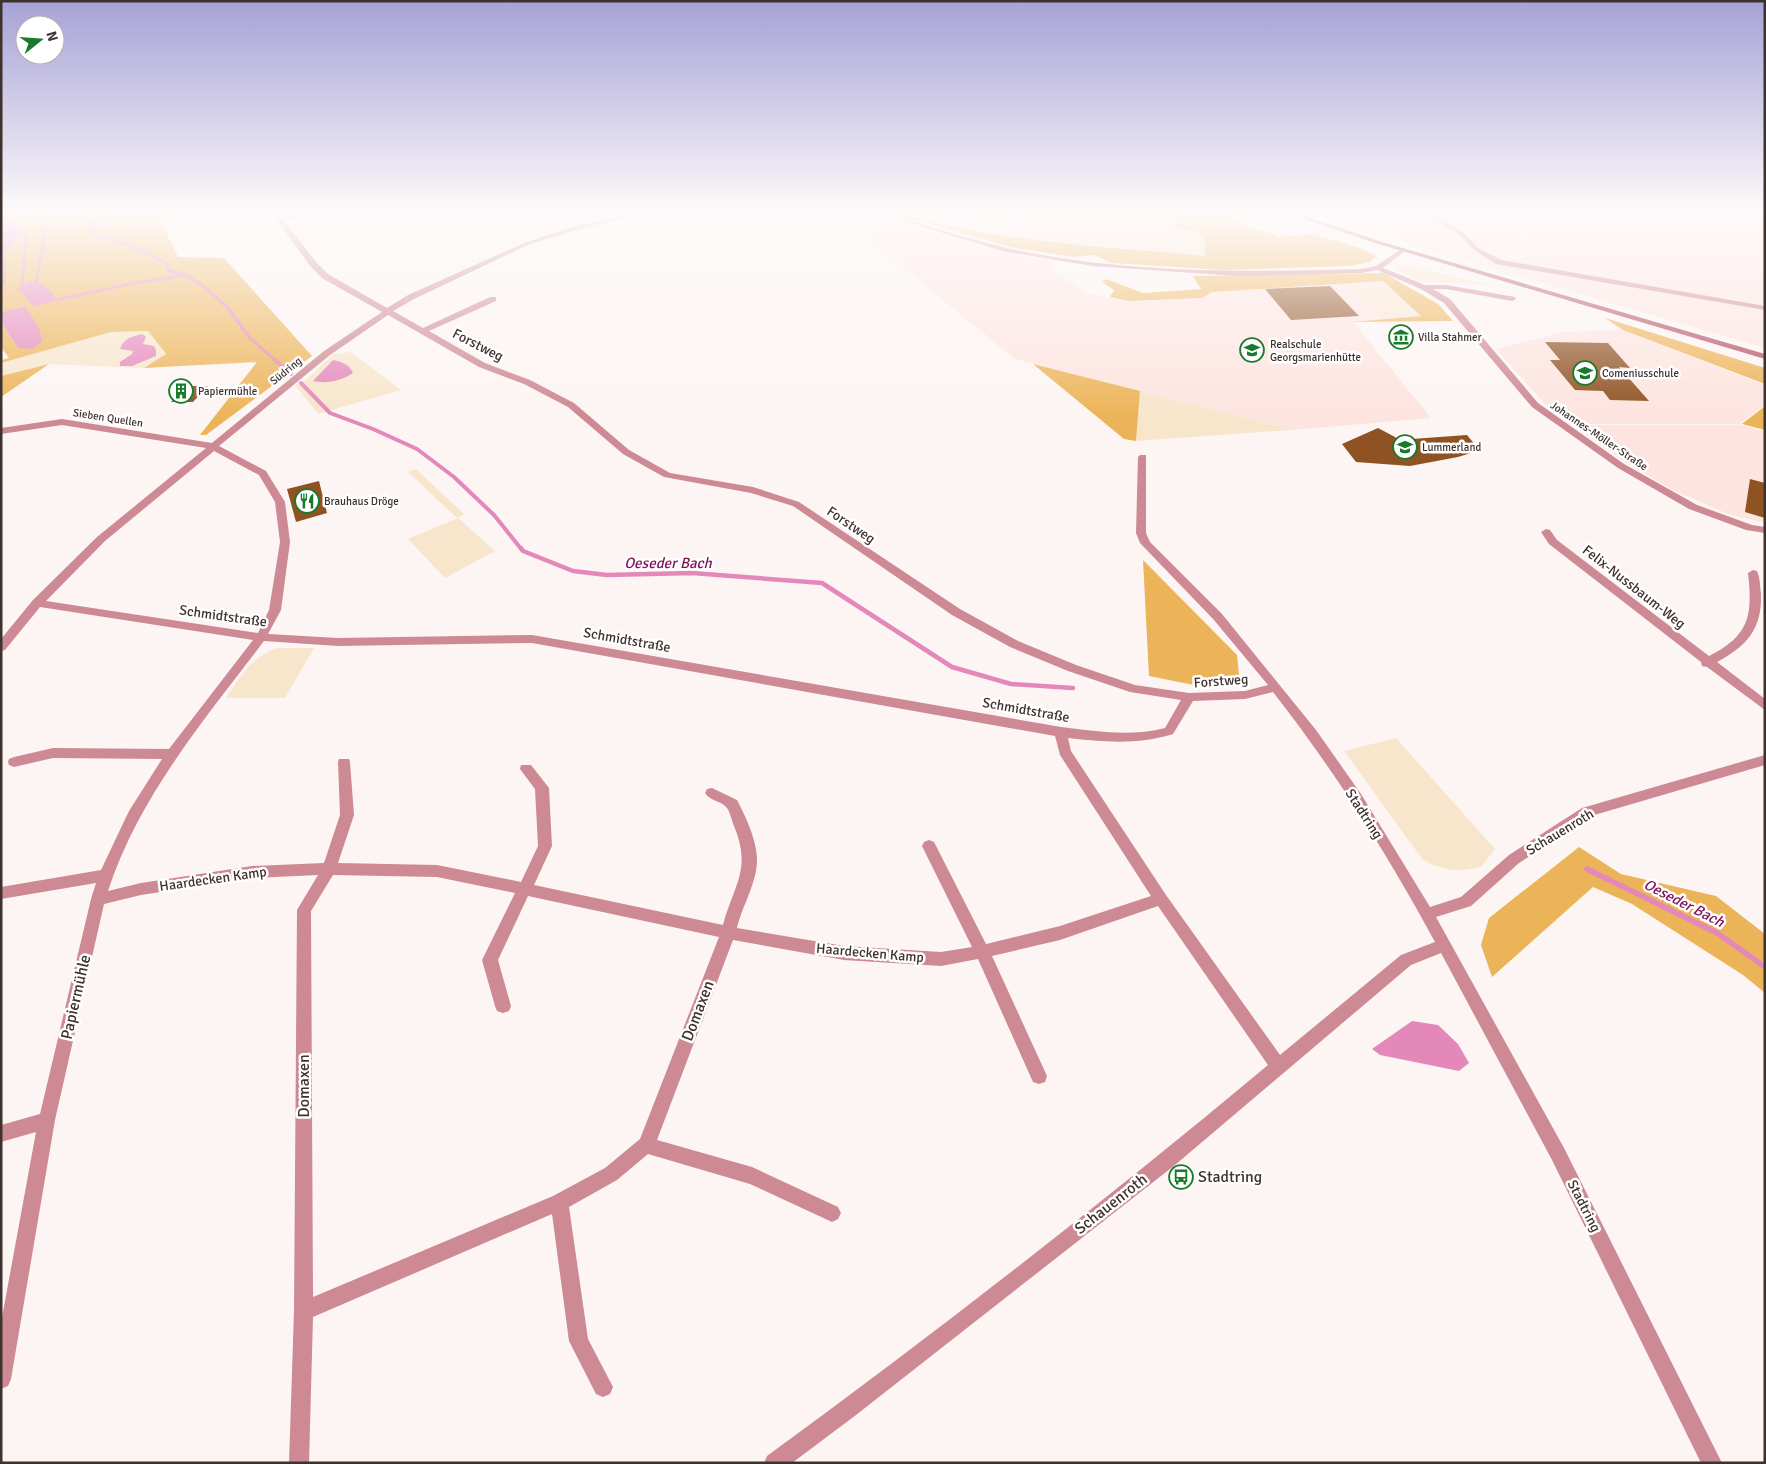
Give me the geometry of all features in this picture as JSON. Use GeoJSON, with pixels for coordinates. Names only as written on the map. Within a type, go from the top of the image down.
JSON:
{"type":"FeatureCollection","features":[{"type":"Feature","properties":{"kind":"main road"},"geometry":{"type":"LineString","coordinates":[[1504,279],[1765,357]]}},
{"type":"Feature","properties":{"kind":"street","name":"Forstweg"},"geometry":{"type":"LineString","coordinates":[[331,279],[482,365],[528,382],[571,405],[626,452],[655,470],[667,475],[753,490],[796,504],[956,612],[1014,644],[1072,668],[1134,689],[1189,698],[1246,695],[1276,687]]}},
{"type":"Feature","properties":{"kind":"street","name":"Südring"},"geometry":{"type":"LineString","coordinates":[[1,648],[37,603],[101,539],[212,446],[327,353],[411,297],[449,279]]}},
{"type":"Feature","properties":{"kind":"street","name":"Johannes-Möller-Straße"},"geometry":{"type":"LineString","coordinates":[[1405,279],[1424,287],[1447,301],[1535,405],[1562,426],[1621,466],[1686,503],[1719,518],[1750,528],[1765,530]]}},
{"type":"Feature","properties":{"kind":"street"},"geometry":{"type":"LineString","coordinates":[[1599,279],[1765,308]]}},
{"type":"Feature","properties":{"kind":"street"},"geometry":{"type":"LineString","coordinates":[[1424,287],[1446,287],[1512,299]]}},
{"type":"Feature","properties":{"kind":"street","name":"Forstweg"},"geometry":{"type":"LineString","coordinates":[[423,331],[493,299]]}},
{"type":"Feature","properties":{"kind":"street","name":"Sieben Quellen"},"geometry":{"type":"LineString","coordinates":[[1,431],[62,422],[212,446]]}},
{"type":"Feature","properties":{"kind":"street","name":"Papiermühle"},"geometry":{"type":"LineString","coordinates":[[1,1379],[3,1358],[47,1120],[98,899],[106,875],[134,815],[172,754],[261,637],[275,610],[285,542],[280,502],[263,473],[212,446]]}},
{"type":"Feature","properties":{"kind":"street","name":"Stadtring"},"geometry":{"type":"LineString","coordinates":[[1143,457],[1141,534],[1145,543],[1218,617],[1276,687],[1312,734],[1356,798],[1445,945],[1558,1154],[1712,1463]]}},
{"type":"Feature","properties":{"kind":"street","name":"Felix-Nussbaum-Weg"},"geometry":{"type":"LineString","coordinates":[[1546,532],[1553,542],[1765,706]]}},
{"type":"Feature","properties":{"kind":"street"},"geometry":{"type":"LineString","coordinates":[[1706,662],[1725,654],[1746,637],[1755,619],[1756,592],[1753,573]]}},
{"type":"Feature","properties":{"kind":"street","name":"Schmidtstraße"},"geometry":{"type":"LineString","coordinates":[[37,603],[261,637],[338,642],[532,639],[1061,732],[1129,739],[1169,731],[1189,698]]}},
{"type":"Feature","properties":{"kind":"street"},"geometry":{"type":"LineString","coordinates":[[1061,732],[1065,752],[1161,899],[1279,1068]]}},
{"type":"Feature","properties":{"kind":"street"},"geometry":{"type":"LineString","coordinates":[[14,762],[53,753],[172,754]]}},
{"type":"Feature","properties":{"kind":"street","name":"Schauenroth"},"geometry":{"type":"LineString","coordinates":[[1427,914],[1466,902],[1514,859],[1587,812],[1765,760]]}},
{"type":"Feature","properties":{"kind":"street"},"geometry":{"type":"LineString","coordinates":[[329,869],[347,815],[344,762]]}},
{"type":"Feature","properties":{"kind":"street"},"geometry":{"type":"LineString","coordinates":[[503,1006],[490,960],[545,846],[542,788],[526,769]]}},
{"type":"Feature","properties":{"kind":"street"},"geometry":{"type":"LineString","coordinates":[[712,793],[732,804],[745,836],[750,860],[746,881],[734,910],[728,933]]}},
{"type":"Feature","properties":{"kind":"street"},"geometry":{"type":"LineString","coordinates":[[929,846],[982,952],[1039,1076]]}},
{"type":"Feature","properties":{"kind":"street","name":"Haardecken Kamp"},"geometry":{"type":"LineString","coordinates":[[98,899],[141,889],[252,872],[329,869],[437,871],[629,910],[728,933],[844,953],[941,959],[982,952],[1060,934],[1161,899]]}},
{"type":"Feature","properties":{"kind":"street","name":"Domaxen"},"geometry":{"type":"LineString","coordinates":[[299,1463],[304,1311],[304,910],[329,869]]}},
{"type":"Feature","properties":{"kind":"street"},"geometry":{"type":"LineString","coordinates":[[1,893],[106,875]]}},
{"type":"Feature","properties":{"kind":"street","name":"Domaxen"},"geometry":{"type":"LineString","coordinates":[[304,1311],[559,1202],[611,1174],[646,1145],[728,933]]}},
{"type":"Feature","properties":{"kind":"street","name":"Schauenroth"},"geometry":{"type":"LineString","coordinates":[[774,1463],[849,1408],[1162,1165],[1406,960],[1445,945]]}},
{"type":"Feature","properties":{"kind":"street"},"geometry":{"type":"LineString","coordinates":[[1,1134],[47,1120]]}},
{"type":"Feature","properties":{"kind":"street"},"geometry":{"type":"LineString","coordinates":[[646,1145],[752,1176],[832,1213]]}},
{"type":"Feature","properties":{"kind":"street"},"geometry":{"type":"LineString","coordinates":[[559,1202],[579,1341],[603,1387]]}},
{"type":"Feature","properties":{"kind":"shaded area"},"geometry":{"type":"Polygon","coordinates":[[[1,279],[6,279],[6,284],[1,285],[1,279]]]}},
{"type":"Feature","properties":{"kind":"shaded area"},"geometry":{"type":"Polygon","coordinates":[[[6,279],[243,279],[312,356],[206,435],[200,435],[257,362],[144,368],[166,354],[148,331],[111,332],[1,363],[1,360],[9,358],[1,347],[1,322],[18,348],[25,306],[1,312],[1,285],[6,283],[6,279]]]}},
{"type":"Feature","properties":{"kind":"shaded area"},"geometry":{"type":"Polygon","coordinates":[[[918,279],[1067,279],[1087,293],[1128,301],[1202,298],[1212,292],[1383,281],[1421,316],[1354,323],[1431,418],[1291,430],[1015,359],[918,279]]]}},
{"type":"Feature","properties":{"kind":"shaded area"},"geometry":{"type":"Polygon","coordinates":[[[1107,279],[1143,293],[1201,289],[1195,279],[1395,279],[1438,304],[1453,321],[1353,322],[1421,316],[1383,281],[1212,292],[1202,298],[1128,301],[1110,297],[1114,290],[1102,282],[1107,279]]]}},
{"type":"Feature","properties":{"kind":"shaded area"},"geometry":{"type":"Polygon","coordinates":[[[1416,279],[1467,279],[1493,285],[1416,279]]]}},
{"type":"Feature","properties":{"kind":"shaded area"},"geometry":{"type":"Polygon","coordinates":[[[1530,279],[1765,279],[1765,348],[1530,279]]]}},
{"type":"Feature","properties":{"kind":"shaded area"},"geometry":{"type":"Polygon","coordinates":[[[30,281],[46,287],[52,292],[56,300],[34,307],[17,289],[30,281]]]}},
{"type":"Feature","properties":{"kind":"shaded area"},"geometry":{"type":"Polygon","coordinates":[[[1385,287],[1414,315],[1379,317],[1351,288],[1385,287]]]}},
{"type":"Feature","properties":{"kind":"shaded area"},"geometry":{"type":"Polygon","coordinates":[[[25,306],[39,328],[42,341],[33,349],[18,348],[1,322],[1,312],[25,306]]]}},
{"type":"Feature","properties":{"kind":"shaded area"},"geometry":{"type":"Polygon","coordinates":[[[1605,318],[1765,368],[1765,384],[1623,330],[1605,318]]]}},
{"type":"Feature","properties":{"kind":"shaded area"},"geometry":{"type":"Polygon","coordinates":[[[1622,330],[1765,385],[1765,404],[1740,424],[1570,424],[1545,404],[1496,349],[1565,332],[1622,330]]]}},
{"type":"Feature","properties":{"kind":"shaded area"},"geometry":{"type":"Polygon","coordinates":[[[148,331],[166,355],[144,368],[49,364],[1,376],[1,363],[111,332],[148,331]]]}},
{"type":"Feature","properties":{"kind":"shaded area"},"geometry":{"type":"Polygon","coordinates":[[[142,334],[146,337],[143,344],[154,346],[156,356],[132,366],[120,366],[120,362],[132,354],[133,351],[120,349],[124,342],[131,337],[142,334]]]}},
{"type":"Feature","properties":{"kind":"shaded area"},"geometry":{"type":"Polygon","coordinates":[[[351,352],[401,390],[318,414],[295,385],[307,379],[333,354],[351,352]]]}},
{"type":"Feature","properties":{"kind":"shaded area"},"geometry":{"type":"Polygon","coordinates":[[[333,360],[345,364],[353,373],[333,381],[313,381],[333,360]]]}},
{"type":"Feature","properties":{"kind":"shaded area"},"geometry":{"type":"Polygon","coordinates":[[[49,364],[1,397],[1,376],[49,364]]]}},
{"type":"Feature","properties":{"kind":"shaded area"},"geometry":{"type":"Polygon","coordinates":[[[1033,364],[1140,391],[1136,441],[1124,439],[1033,364]]]}},
{"type":"Feature","properties":{"kind":"shaded area"},"geometry":{"type":"Polygon","coordinates":[[[1140,391],[1291,430],[1136,441],[1140,391]]]}},
{"type":"Feature","properties":{"kind":"shaded area"},"geometry":{"type":"Polygon","coordinates":[[[1765,406],[1765,430],[1742,424],[1765,406]]]}},
{"type":"Feature","properties":{"kind":"shaded area"},"geometry":{"type":"Polygon","coordinates":[[[1572,425],[1741,425],[1765,432],[1765,523],[1728,514],[1671,489],[1627,463],[1572,425]]]}},
{"type":"Feature","properties":{"kind":"shaded area"},"geometry":{"type":"Polygon","coordinates":[[[416,469],[464,514],[457,518],[408,472],[416,469]]]}},
{"type":"Feature","properties":{"kind":"shaded area"},"geometry":{"type":"Polygon","coordinates":[[[458,518],[495,551],[445,578],[408,539],[458,518]]]}},
{"type":"Feature","properties":{"kind":"shaded area"},"geometry":{"type":"Polygon","coordinates":[[[1143,560],[1237,655],[1239,675],[1199,686],[1149,676],[1143,560]]]}},
{"type":"Feature","properties":{"kind":"shaded area"},"geometry":{"type":"Polygon","coordinates":[[[278,648],[314,648],[285,698],[226,698],[254,662],[261,656],[278,648]]]}},
{"type":"Feature","properties":{"kind":"shaded area"},"geometry":{"type":"Polygon","coordinates":[[[1396,738],[1495,849],[1481,867],[1452,870],[1423,860],[1344,751],[1396,738]]]}},
{"type":"Feature","properties":{"kind":"shaded area"},"geometry":{"type":"Polygon","coordinates":[[[1579,847],[1621,874],[1716,896],[1765,934],[1765,993],[1743,975],[1632,904],[1593,887],[1492,977],[1481,945],[1489,918],[1579,847]]]}},
{"type":"Feature","properties":{"kind":"shaded area"},"geometry":{"type":"Polygon","coordinates":[[[1412,1021],[1438,1025],[1458,1044],[1469,1063],[1459,1071],[1380,1055],[1372,1049],[1412,1021]]]}},
{"type":"Feature","properties":{"kind":"building"},"geometry":{"type":"Polygon","coordinates":[[[1330,286],[1359,316],[1291,320],[1265,289],[1330,286]]]}},
{"type":"Feature","properties":{"kind":"building","name":"Comeniusschule"},"geometry":{"type":"Polygon","coordinates":[[[1545,342],[1608,343],[1630,368],[1619,367],[1649,401],[1610,400],[1603,391],[1575,390],[1550,360],[1560,360],[1545,342]]]}},
{"type":"Feature","properties":{"kind":"building","name":"Papiermühle"},"geometry":{"type":"Polygon","coordinates":[[[186,386],[208,386],[193,402],[171,402],[186,386]]]}},
{"type":"Feature","properties":{"kind":"building","name":"Lummerland"},"geometry":{"type":"Polygon","coordinates":[[[1378,428],[1398,440],[1467,435],[1476,446],[1467,449],[1471,453],[1458,457],[1410,466],[1356,462],[1342,444],[1378,428]]]}},
{"type":"Feature","properties":{"kind":"building"},"geometry":{"type":"Polygon","coordinates":[[[1750,479],[1765,483],[1765,518],[1745,512],[1750,479]]]}},
{"type":"Feature","properties":{"kind":"building","name":"Brauhaus Dröge"},"geometry":{"type":"Polygon","coordinates":[[[319,481],[327,513],[296,522],[287,489],[319,481]]]}},
{"type":"Feature","properties":{"kind":"waterway"},"geometry":{"type":"LineString","coordinates":[[22,279],[22,285]]}},
{"type":"Feature","properties":{"kind":"waterway","name":"Oeseder Bach"},"geometry":{"type":"LineString","coordinates":[[56,300],[159,279]]}},
{"type":"Feature","properties":{"kind":"waterway","name":"Oeseder Bach"},"geometry":{"type":"LineString","coordinates":[[193,279],[228,308],[249,337],[276,361]]}},
{"type":"Feature","properties":{"kind":"waterway","name":"Oeseder Bach"},"geometry":{"type":"LineString","coordinates":[[275,360],[291,374]]}},
{"type":"Feature","properties":{"kind":"waterway","name":"Oeseder Bach"},"geometry":{"type":"LineString","coordinates":[[301,383],[330,413],[373,429],[417,449],[454,477],[494,515],[522,550]]}},
{"type":"Feature","properties":{"kind":"waterway","name":"Oeseder Bach"},"geometry":{"type":"LineString","coordinates":[[521,548],[523,551],[573,571],[607,575],[692,573],[822,583],[952,667],[1011,684],[1073,688]]}},
{"type":"Feature","properties":{"kind":"waterway","name":"Oeseder Bach"},"geometry":{"type":"LineString","coordinates":[[1587,869],[1717,933],[1765,967]]}},
{"type":"Feature","properties":{"kind":"place","name":"Villa Stahmer"},"geometry":{"type":"Point","coordinates":[1401,337]}},
{"type":"Feature","properties":{"kind":"place","name":"Realschule Georgsmarienhütte"},"geometry":{"type":"Point","coordinates":[1252,350]}},
{"type":"Feature","properties":{"kind":"place","name":"Comeniusschule"},"geometry":{"type":"Point","coordinates":[1585,373]}},
{"type":"Feature","properties":{"kind":"place","name":"Papiermühle"},"geometry":{"type":"Point","coordinates":[181,391]}},
{"type":"Feature","properties":{"kind":"place","name":"Lummerland"},"geometry":{"type":"Point","coordinates":[1405,447]}},
{"type":"Feature","properties":{"kind":"place","name":"Brauhaus Dröge"},"geometry":{"type":"Point","coordinates":[307,501]}},
{"type":"Feature","properties":{"kind":"place","name":"Stadtring"},"geometry":{"type":"Point","coordinates":[1181,1177]}}]}
